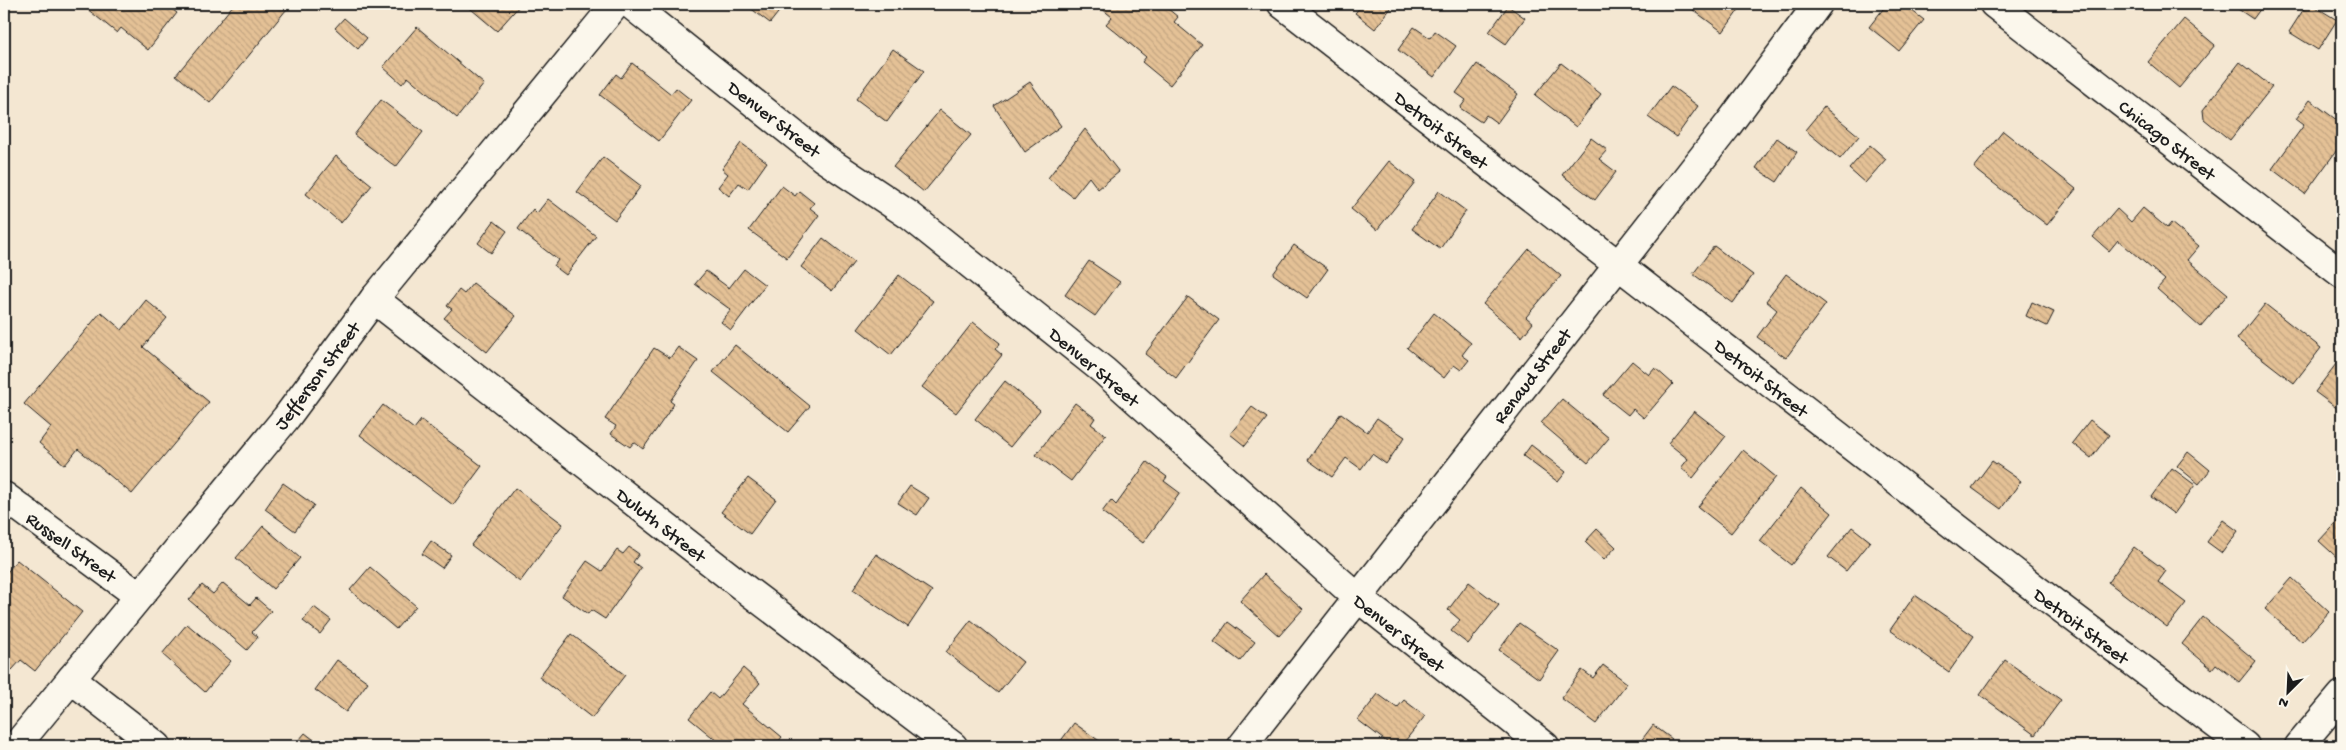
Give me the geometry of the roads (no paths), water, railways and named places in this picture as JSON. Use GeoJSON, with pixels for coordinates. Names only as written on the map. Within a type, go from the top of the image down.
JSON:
{"type":"FeatureCollection","features":[{"type":"Feature","properties":{"kind":"street","name":"Jefferson Street"},"geometry":{"type":"LineString","coordinates":[[16,746],[286,418],[374,298],[616,4]]}},
{"type":"Feature","properties":{"kind":"street","name":"Denver Street"},"geometry":{"type":"LineString","coordinates":[[630,4],[822,157],[909,215],[1104,371],[1357,597],[1545,746]]}},
{"type":"Feature","properties":{"kind":"street","name":"Detroit Street"},"geometry":{"type":"LineString","coordinates":[[1282,4],[1617,266],[2037,590],[2245,746]]}},
{"type":"Feature","properties":{"kind":"street","name":"Renaud Street"},"geometry":{"type":"LineString","coordinates":[[1242,746],[1728,125],[1818,4]]}},
{"type":"Feature","properties":{"kind":"street","name":"Chicago Street"},"geometry":{"type":"LineString","coordinates":[[1994,4],[2342,274]]}},
{"type":"Feature","properties":{"kind":"street","name":"Duluth Street"},"geometry":{"type":"LineString","coordinates":[[374,298],[748,591],[953,746]]}},
{"type":"Feature","properties":{"kind":"street","name":"Russell Street"},"geometry":{"type":"LineString","coordinates":[[4,496],[139,596]]}},
{"type":"Feature","properties":{"kind":"street"},"geometry":{"type":"LineString","coordinates":[[71,680],[157,746]]}},
{"type":"Feature","properties":{"kind":"street"},"geometry":{"type":"LineString","coordinates":[[2300,746],[2342,695]]}}]}
